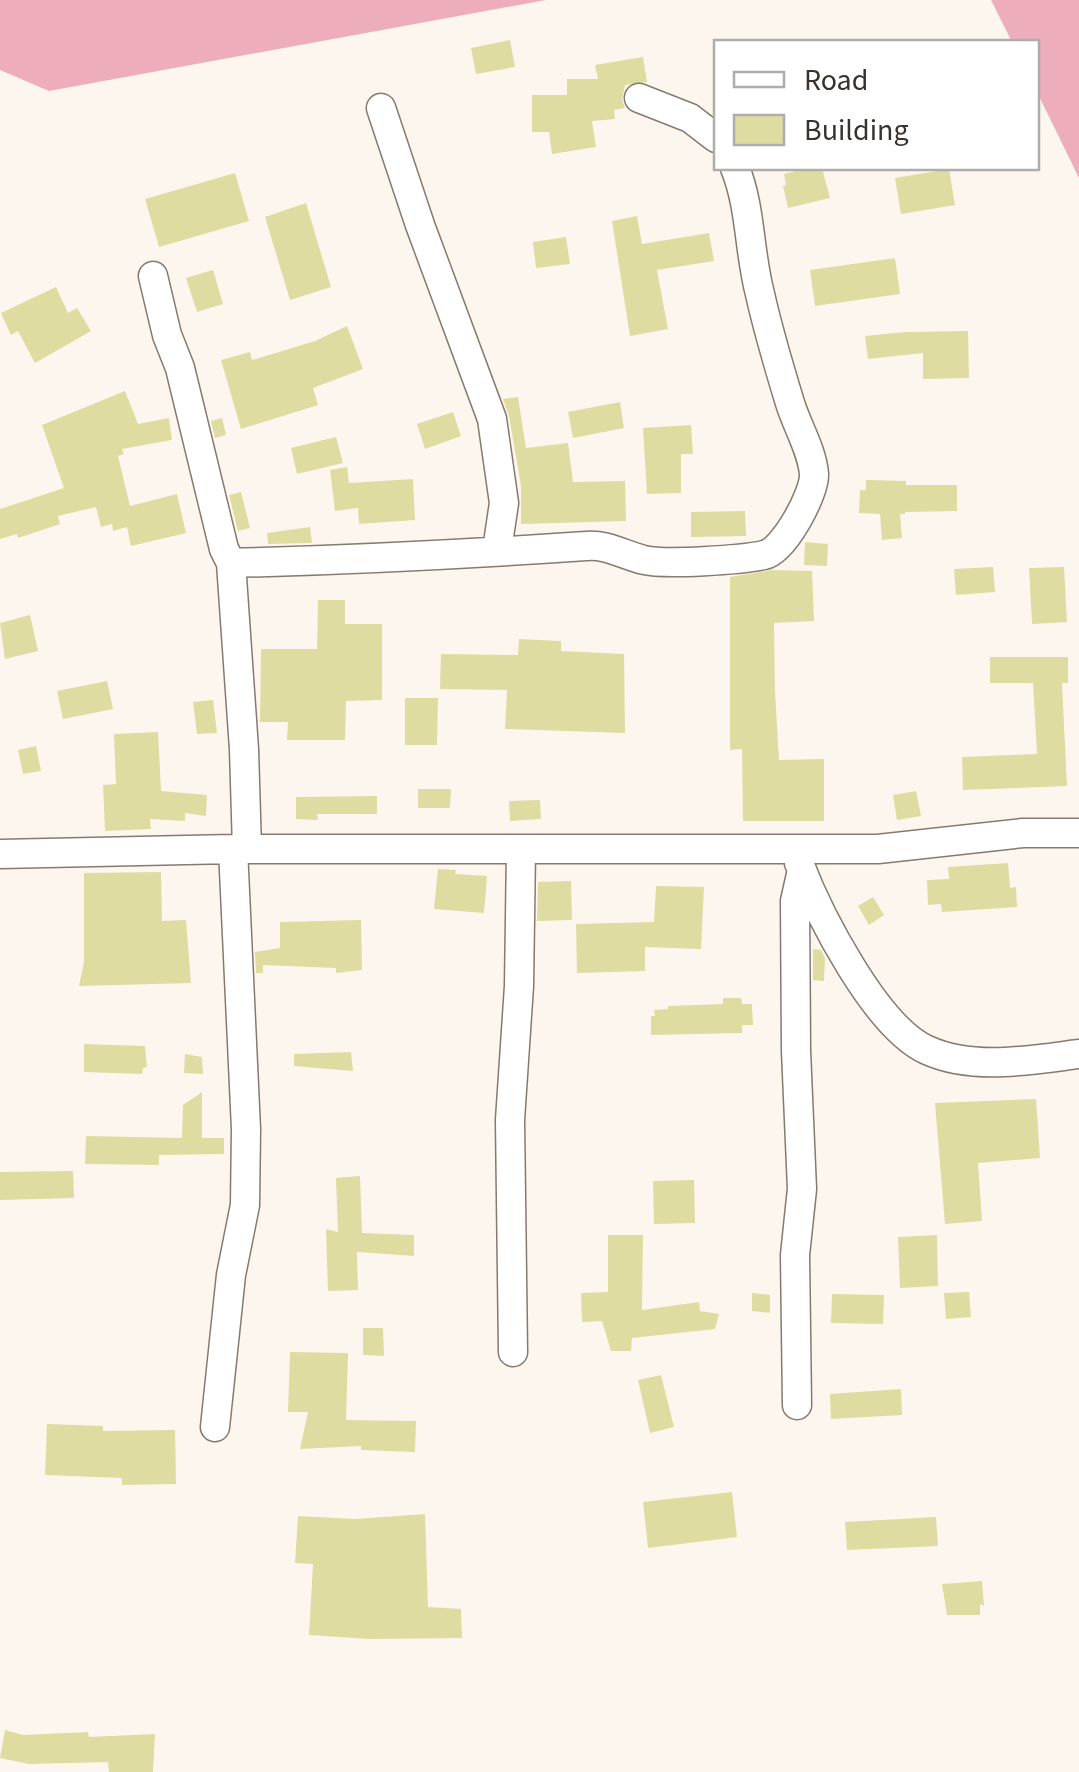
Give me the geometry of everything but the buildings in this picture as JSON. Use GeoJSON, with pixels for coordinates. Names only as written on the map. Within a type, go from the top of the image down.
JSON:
{"type":"FeatureCollection","features":[{"type":"Feature","properties":{"kind":"street"},"geometry":{"type":"LineString","coordinates":[[639,98],[690,118],[714,136]]}},
{"type":"Feature","properties":{"kind":"street"},"geometry":{"type":"LineString","coordinates":[[381,108],[492,419],[504,504],[497,550]]}},
{"type":"Feature","properties":{"kind":"street"},"geometry":{"type":"LineString","coordinates":[[231,563],[336,561],[497,550],[540,552],[599,546],[646,561],[765,555],[789,533],[813,488],[814,473],[790,404],[759,291],[736,170]]}},
{"type":"Feature","properties":{"kind":"street"},"geometry":{"type":"LineString","coordinates":[[153,276],[224,549],[231,563],[244,749],[240,849],[244,1205],[231,1275],[214,1426]]}},
{"type":"Feature","properties":{"kind":"street"},"geometry":{"type":"LineString","coordinates":[[0,841],[0,854],[240,849],[522,850],[798,860],[1023,833],[1079,833]]}},
{"type":"Feature","properties":{"kind":"street"},"geometry":{"type":"LineString","coordinates":[[513,1352],[510,1120],[520,986],[522,850]]}},
{"type":"Feature","properties":{"kind":"street"},"geometry":{"type":"LineString","coordinates":[[798,860],[858,979],[891,1022],[926,1050],[970,1060],[1018,1062],[1079,1054]]}},
{"type":"Feature","properties":{"kind":"street"},"geometry":{"type":"LineString","coordinates":[[798,860],[796,1051],[802,1189],[796,1254],[798,1404]]}},
{"type":"Feature","properties":{"kind":"shaded area"},"geometry":{"type":"Polygon","coordinates":[[[0,0],[546,0],[49,91],[0,70],[0,0]]]}},
{"type":"Feature","properties":{"kind":"shaded area"},"geometry":{"type":"Polygon","coordinates":[[[991,0],[1079,0],[1079,178],[1039,96],[1039,40],[1011,40],[991,0]]]}}]}
